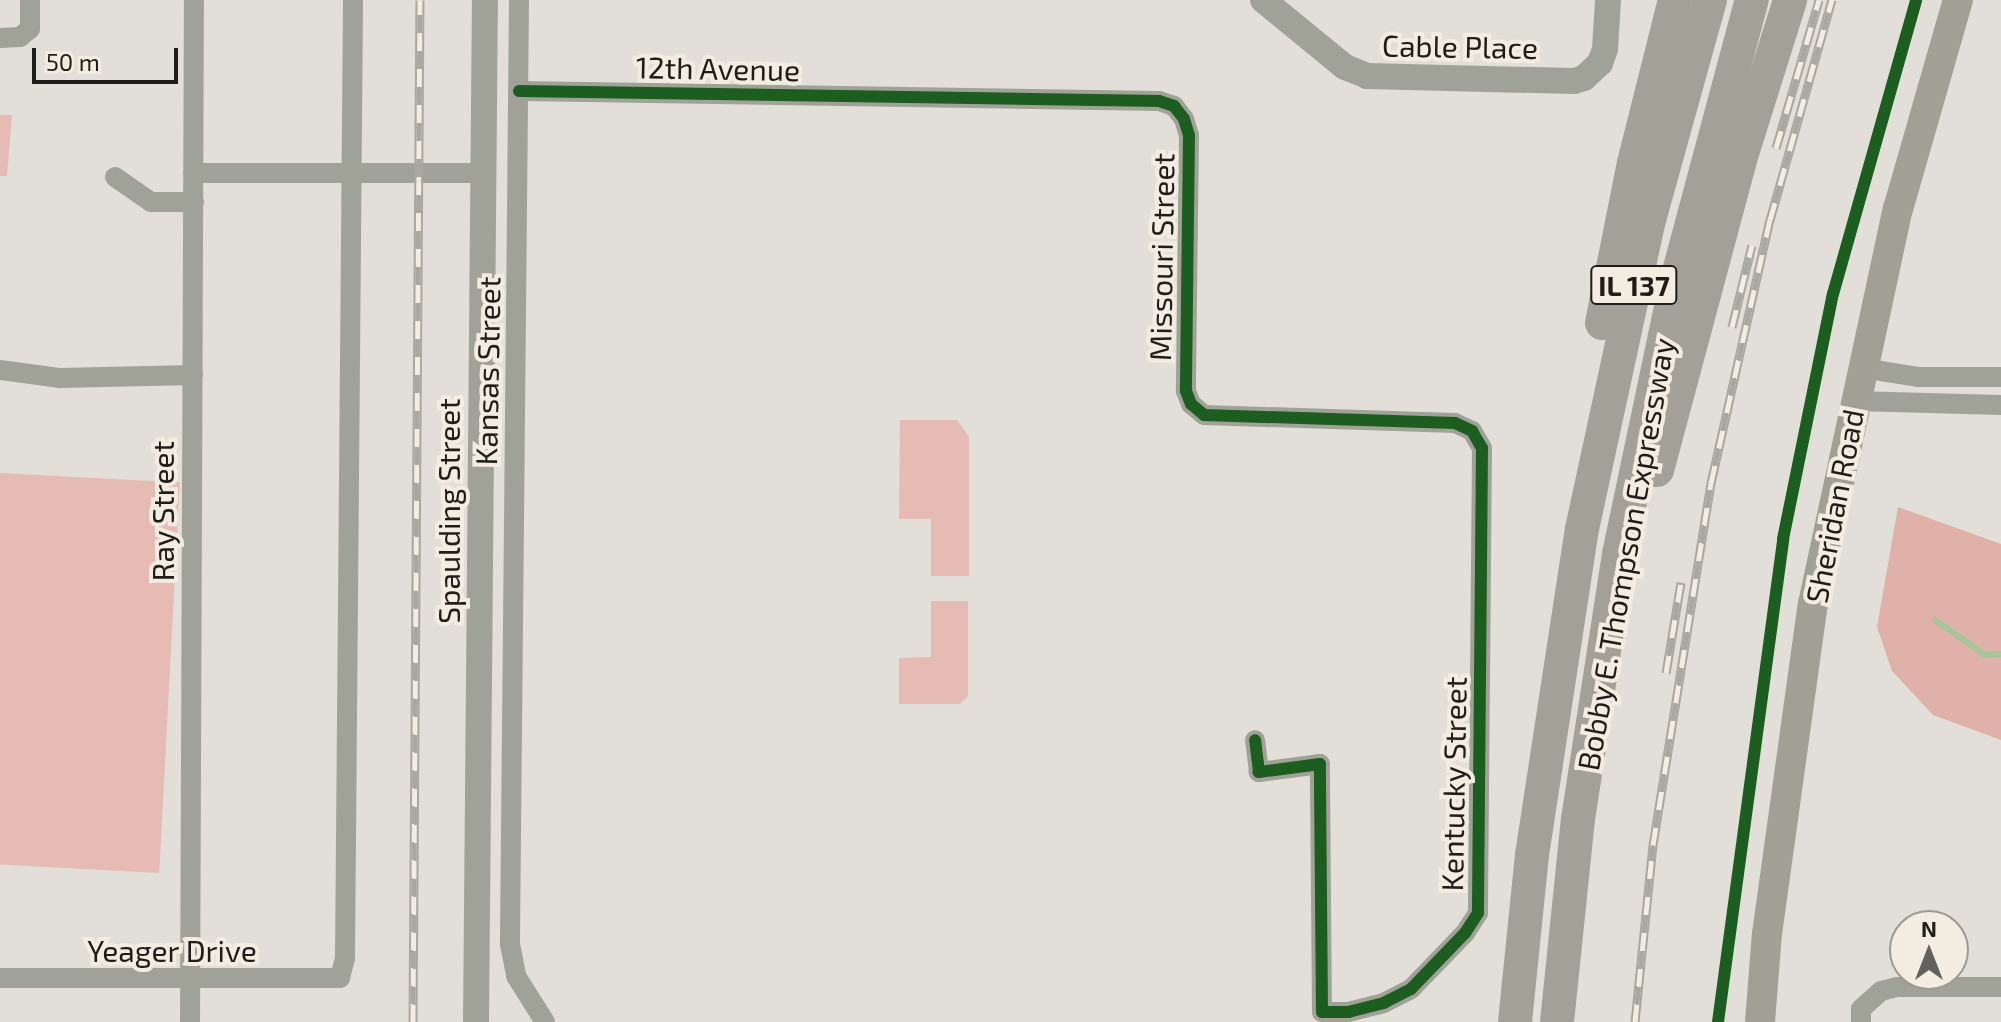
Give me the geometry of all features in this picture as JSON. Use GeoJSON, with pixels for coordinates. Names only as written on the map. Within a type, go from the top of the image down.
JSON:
{"type":"FeatureCollection","features":[{"type":"Feature","properties":{"kind":"highway"},"geometry":{"type":"LineString","coordinates":[[1574,573],[1588,393],[1634,163],[1675,0]]}},
{"type":"Feature","properties":{"kind":"highway","name":"Bobby E. Thompson Expressway"},"geometry":{"type":"LineString","coordinates":[[1515,1022],[1532,855],[1574,573],[1642,250],[1710,0]]}},
{"type":"Feature","properties":{"kind":"highway","name":"Bobby E. Thompson Expressway"},"geometry":{"type":"LineString","coordinates":[[1557,1022],[1578,819],[1619,554],[1677,279],[1752,0]]}},
{"type":"Feature","properties":{"kind":"highway"},"geometry":{"type":"LineString","coordinates":[[1619,554],[1652,486],[1739,163],[1790,0]]}},
{"type":"Feature","properties":{"kind":"main road","name":"Sheridan Road"},"geometry":{"type":"LineString","coordinates":[[1760,1022],[1767,934],[1813,604],[1898,209],[1958,0]]}},
{"type":"Feature","properties":{"kind":"street"},"geometry":{"type":"LineString","coordinates":[[0,38],[20,37],[30,29],[33,13],[30,0]]}},
{"type":"Feature","properties":{"kind":"street","name":"Ray Street"},"geometry":{"type":"LineString","coordinates":[[190,1022],[194,0]]}},
{"type":"Feature","properties":{"kind":"street"},"geometry":{"type":"LineString","coordinates":[[352,173],[353,0]]}},
{"type":"Feature","properties":{"kind":"street","name":"Spaulding Street"},"geometry":{"type":"LineString","coordinates":[[476,1022],[485,0]]}},
{"type":"Feature","properties":{"kind":"street","name":"Kansas Street"},"geometry":{"type":"LineString","coordinates":[[519,0],[510,944],[516,976],[545,1022]]}},
{"type":"Feature","properties":{"kind":"street","name":"Cable Place"},"geometry":{"type":"LineString","coordinates":[[1271,7],[1345,67],[1367,76],[1574,81],[1584,78],[1600,63],[1605,49],[1608,5]]}},
{"type":"Feature","properties":{"kind":"street","name":"12th Avenue"},"geometry":{"type":"LineString","coordinates":[[519,91],[917,98]]}},
{"type":"Feature","properties":{"kind":"street","name":"Missouri Street"},"geometry":{"type":"LineString","coordinates":[[917,98],[1159,101],[1174,106],[1184,119],[1189,135],[1186,391],[1191,404],[1204,415],[1404,422]]}},
{"type":"Feature","properties":{"kind":"street"},"geometry":{"type":"LineString","coordinates":[[193,173],[483,173]]}},
{"type":"Feature","properties":{"kind":"street","name":"Yeager Drive"},"geometry":{"type":"LineString","coordinates":[[0,978],[324,981],[340,978],[345,958],[352,173]]}},
{"type":"Feature","properties":{"kind":"street"},"geometry":{"type":"LineString","coordinates":[[115,177],[151,202],[194,202]]}},
{"type":"Feature","properties":{"kind":"street"},"geometry":{"type":"LineString","coordinates":[[1862,368],[1914,377],[2001,377]]}},
{"type":"Feature","properties":{"kind":"street"},"geometry":{"type":"LineString","coordinates":[[0,370],[60,378],[193,375]]}},
{"type":"Feature","properties":{"kind":"street"},"geometry":{"type":"LineString","coordinates":[[1855,401],[2001,405]]}},
{"type":"Feature","properties":{"kind":"street","name":"Kentucky Street"},"geometry":{"type":"LineString","coordinates":[[1255,740],[1259,772],[1320,764],[1322,1012],[1349,1012],[1384,1003],[1411,989],[1465,933],[1478,913],[1482,448],[1472,431],[1455,423],[1404,422]]}},
{"type":"Feature","properties":{"kind":"street"},"geometry":{"type":"LineString","coordinates":[[1861,1022],[1861,1009],[1881,991],[2001,987]]}},
{"type":"Feature","properties":{"kind":"shaded area"},"geometry":{"type":"Polygon","coordinates":[[[0,115],[12,115],[7,176],[0,176],[0,115]]]}},
{"type":"Feature","properties":{"kind":"shaded area"},"geometry":{"type":"Polygon","coordinates":[[[900,420],[957,420],[969,437],[969,576],[931,576],[931,519],[899,519],[900,420]]]}},
{"type":"Feature","properties":{"kind":"shaded area"},"geometry":{"type":"Polygon","coordinates":[[[0,473],[180,482],[159,873],[0,865],[0,473]]]}},
{"type":"Feature","properties":{"kind":"shaded area"},"geometry":{"type":"Polygon","coordinates":[[[1898,507],[2001,544],[2001,740],[1933,715],[1892,671],[1877,627],[1898,507]]]}},
{"type":"Feature","properties":{"kind":"shaded area"},"geometry":{"type":"Polygon","coordinates":[[[931,601],[968,601],[968,696],[960,704],[899,704],[899,658],[931,657],[931,601]]]}},
{"type":"Feature","properties":{"kind":"waterway"},"geometry":{"type":"LineString","coordinates":[[1935,620],[1985,655],[2001,654]]}},
{"type":"Feature","properties":{"kind":"railway"},"geometry":{"type":"LineString","coordinates":[[413,1022],[420,0]]}},
{"type":"Feature","properties":{"kind":"railway"},"geometry":{"type":"LineString","coordinates":[[1776,148],[1819,0]]}},
{"type":"Feature","properties":{"kind":"railway"},"geometry":{"type":"LineString","coordinates":[[1635,1022],[1653,845],[1711,483],[1770,220],[1832,0]]}},
{"type":"Feature","properties":{"kind":"railway"},"geometry":{"type":"LineString","coordinates":[[1732,327],[1752,245]]}},
{"type":"Feature","properties":{"kind":"railway"},"geometry":{"type":"LineString","coordinates":[[1666,673],[1681,582]]}},
{"type":"Feature","properties":{"kind":"cycle path"},"geometry":{"type":"LineString","coordinates":[[1718,1022],[1783,539],[1833,294],[1916,0]]}},
{"type":"Feature","properties":{"kind":"cycle path"},"geometry":{"type":"LineString","coordinates":[[519,91],[1159,101],[1174,106],[1184,119],[1189,135],[1186,391],[1191,404],[1204,415],[1455,423],[1472,431],[1482,448],[1478,913],[1465,933],[1411,989],[1384,1003],[1349,1012],[1322,1012],[1320,764],[1259,772],[1255,740]]}}]}
